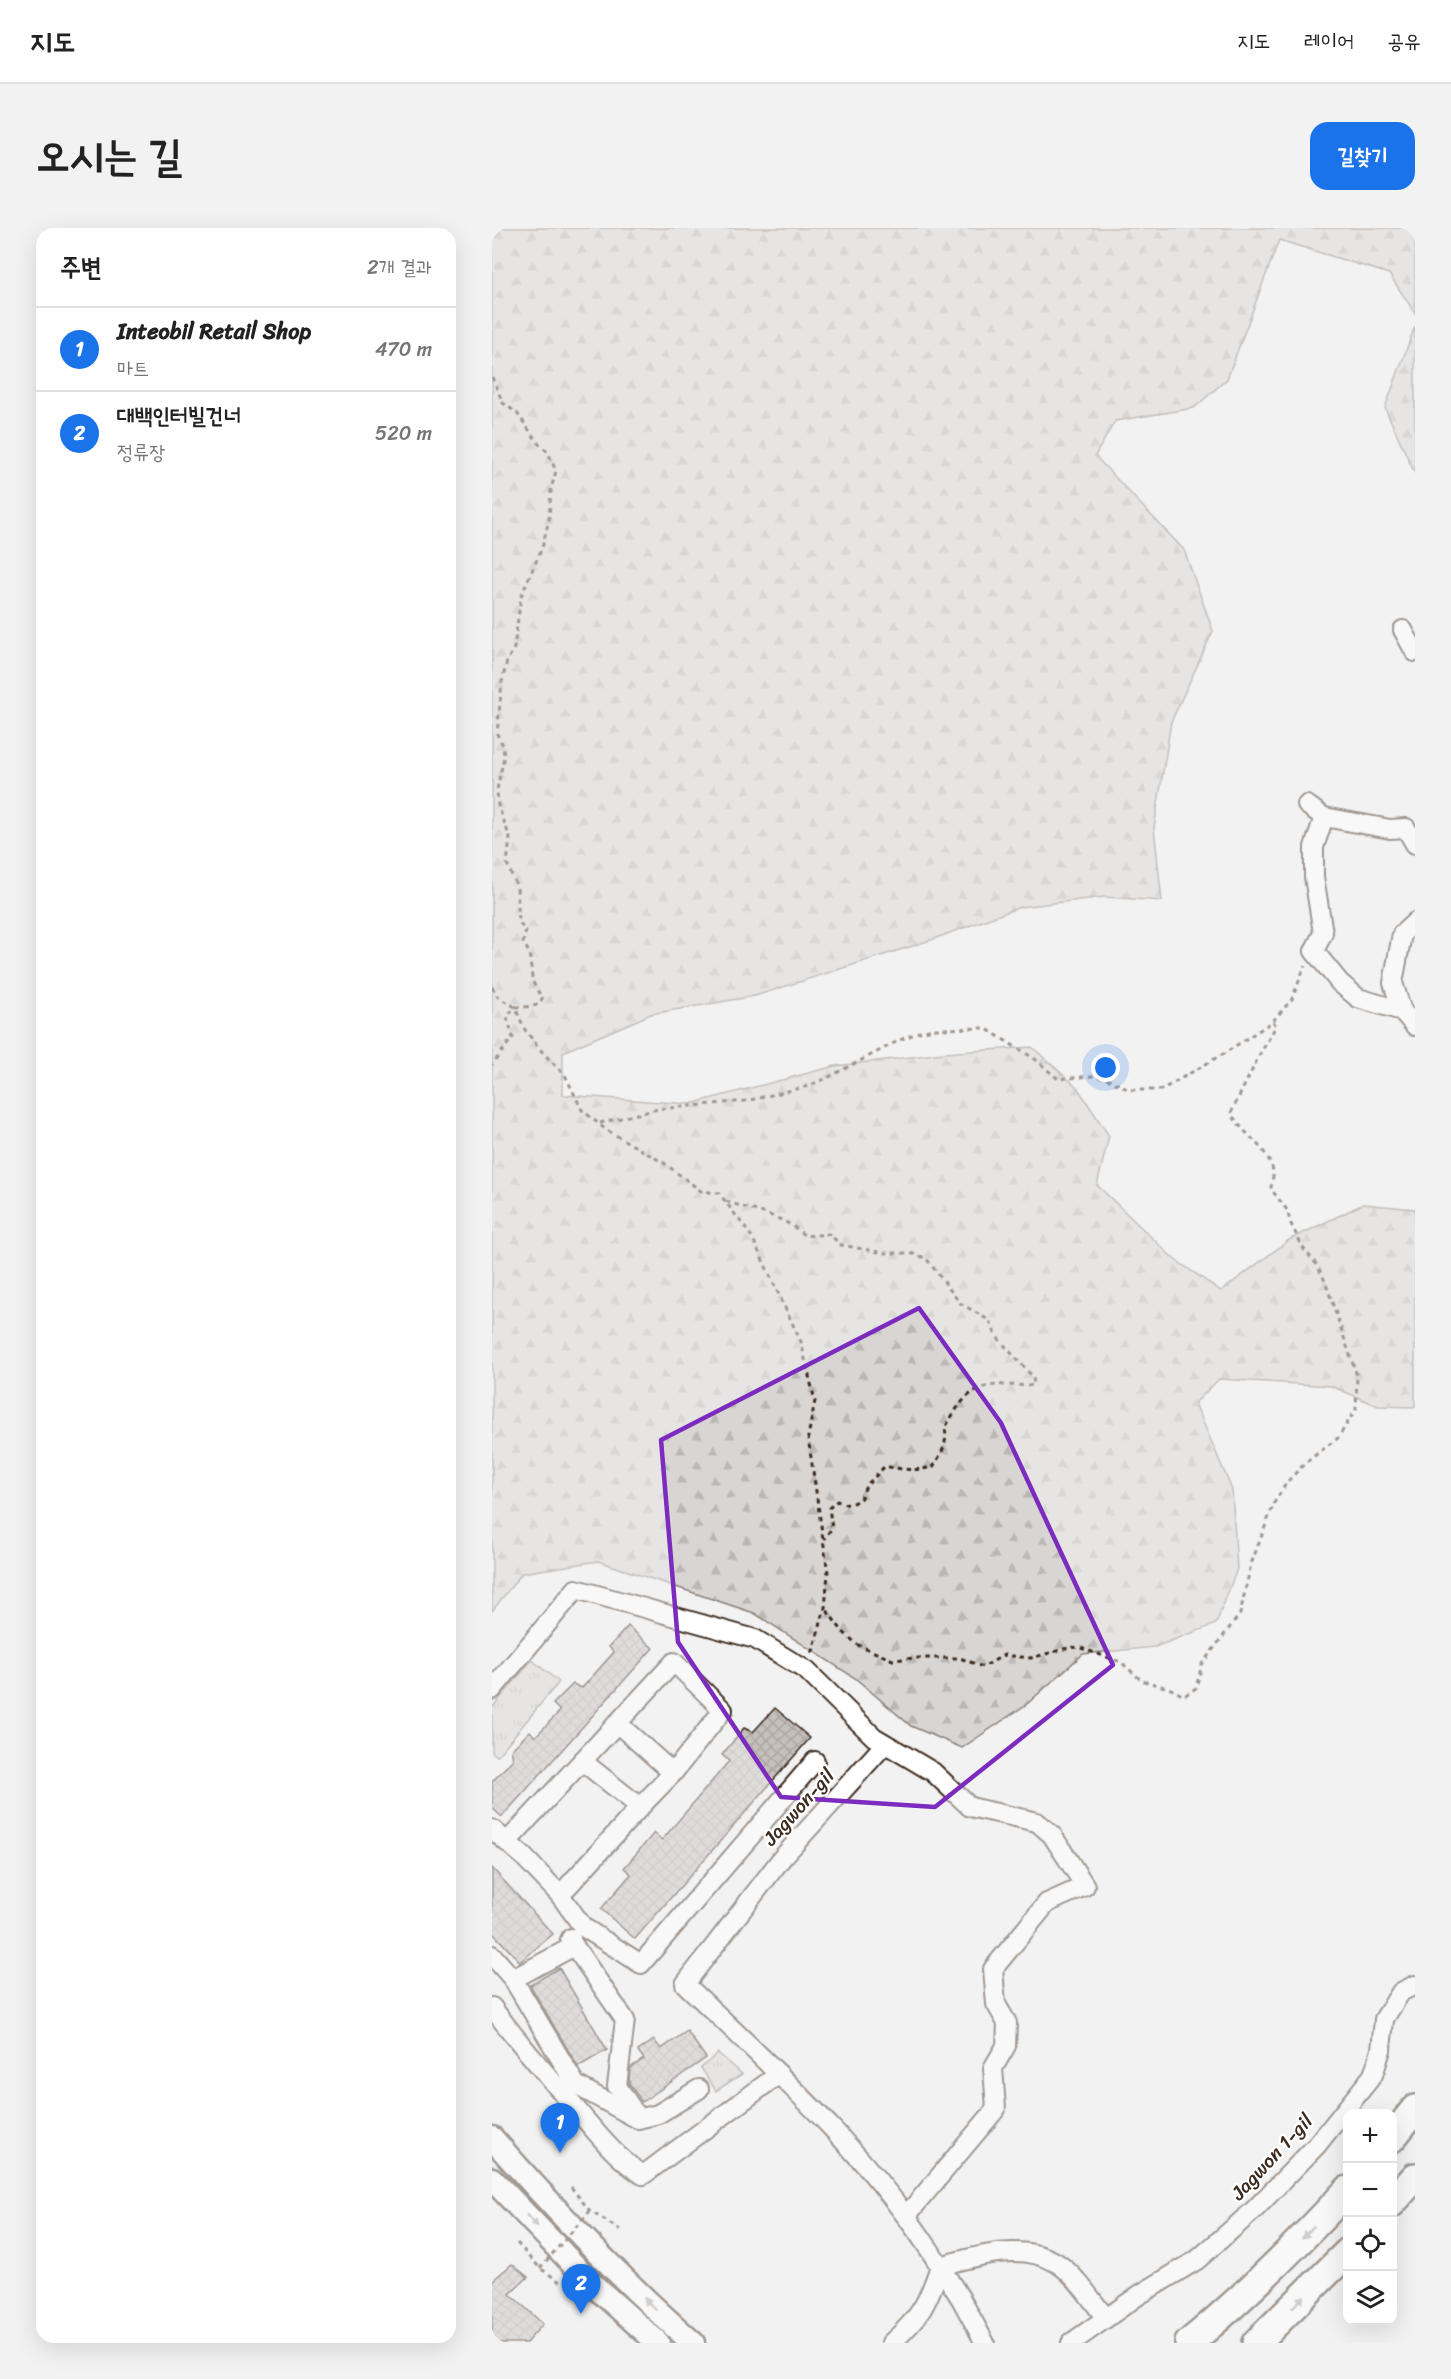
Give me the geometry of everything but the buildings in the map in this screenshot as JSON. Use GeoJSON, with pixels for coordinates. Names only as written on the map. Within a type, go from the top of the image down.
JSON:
{"type":"FeatureCollection","features":[{"type":"Feature","properties":{"kind":"highway"},"geometry":{"type":"LineString","coordinates":[[1397,2132],[1415,2109]]}},
{"type":"Feature","properties":{"kind":"highway"},"geometry":{"type":"LineString","coordinates":[[1397,2197],[1415,2177]]}},
{"type":"Feature","properties":{"kind":"highway"},"geometry":{"type":"LineString","coordinates":[[1189,2343],[1249,2291],[1319,2222],[1343,2195]]}},
{"type":"Feature","properties":{"kind":"highway"},"geometry":{"type":"LineString","coordinates":[[1256,2343],[1343,2256]]}},
{"type":"Feature","properties":{"kind":"main road"},"geometry":{"type":"LineString","coordinates":[[492,2138],[550,2204],[660,2314],[693,2343]]}},
{"type":"Feature","properties":{"kind":"main road"},"geometry":{"type":"LineString","coordinates":[[492,2179],[593,2285],[658,2343]]}},
{"type":"Feature","properties":{"kind":"street"},"geometry":{"type":"LineString","coordinates":[[1403,630],[1415,652]]}},
{"type":"Feature","properties":{"kind":"street"},"geometry":{"type":"LineString","coordinates":[[1307,805],[1324,816],[1390,830],[1406,828],[1415,844]]}},
{"type":"Feature","properties":{"kind":"street"},"geometry":{"type":"LineString","coordinates":[[1324,816],[1314,847],[1314,877],[1323,933],[1314,951],[1340,983],[1358,998],[1402,1011]]}},
{"type":"Feature","properties":{"kind":"street"},"geometry":{"type":"LineString","coordinates":[[1415,922],[1402,934],[1393,983],[1402,1011],[1415,1026]]}},
{"type":"Feature","properties":{"kind":"street"},"geometry":{"type":"LineString","coordinates":[[492,1690],[576,1589],[755,1639],[807,1671],[874,1737],[933,1772],[970,1807],[1037,1822],[1052,1835],[1085,1886],[1047,1903],[993,1969],[996,2004],[1006,2023],[1006,2046],[993,2068],[996,2109],[907,2215]]}},
{"type":"Feature","properties":{"kind":"street"},"geometry":{"type":"LineString","coordinates":[[507,1842],[674,1662],[723,1710],[673,1773],[560,1895]]}},
{"type":"Feature","properties":{"kind":"street"},"geometry":{"type":"LineString","coordinates":[[617,1723],[673,1773]]}},
{"type":"Feature","properties":{"kind":"street","name":"Jagwon-gil"},"geometry":{"type":"LineString","coordinates":[[885,1744],[782,1858],[685,1984],[824,2118],[907,2215],[961,2298],[985,2343]]}},
{"type":"Feature","properties":{"kind":"street"},"geometry":{"type":"LineString","coordinates":[[582,1761],[640,1807]]}},
{"type":"Feature","properties":{"kind":"street"},"geometry":{"type":"LineString","coordinates":[[492,1829],[523,1856],[560,1895],[583,1927],[641,1964],[815,1761]]}},
{"type":"Feature","properties":{"kind":"street"},"geometry":{"type":"LineString","coordinates":[[583,1927],[570,1940],[625,2020],[617,2086],[638,2119]]}},
{"type":"Feature","properties":{"kind":"street"},"geometry":{"type":"LineString","coordinates":[[513,1979],[574,1946]]}},
{"type":"Feature","properties":{"kind":"street"},"geometry":{"type":"LineString","coordinates":[[492,1955],[513,1979],[576,2085],[638,2119],[658,2114],[699,2089]]}},
{"type":"Feature","properties":{"kind":"street","name":"Jagwon 1-gil"},"geometry":{"type":"LineString","coordinates":[[1071,2343],[1197,2260],[1254,2210],[1317,2145],[1373,2075],[1381,2050],[1384,2019],[1401,1992],[1415,1985]]}},
{"type":"Feature","properties":{"kind":"street"},"geometry":{"type":"LineString","coordinates":[[492,2007],[514,2037],[626,2165],[644,2175],[779,2074]]}},
{"type":"Feature","properties":{"kind":"street"},"geometry":{"type":"LineString","coordinates":[[891,2343],[913,2324],[930,2295],[940,2266],[987,2254],[1033,2254],[1056,2263],[1070,2274],[1106,2318]]}},
{"type":"Feature","properties":{"kind":"path"},"geometry":{"type":"LineString","coordinates":[[492,377],[503,402],[517,413],[539,444],[548,452],[556,471],[551,489],[549,520],[542,548],[521,596],[514,648],[507,661],[502,682],[497,734],[503,745],[504,756],[497,790],[498,805],[510,838],[507,864],[519,896],[519,923],[526,931],[523,942],[530,951],[532,982],[543,997],[541,1003],[534,1007],[515,1006],[498,997],[492,987]]}},
{"type":"Feature","properties":{"kind":"path"},"geometry":{"type":"LineString","coordinates":[[600,1123],[658,1109],[746,1101],[805,1087],[825,1079],[882,1048],[919,1032],[934,1029],[984,1028],[1035,1059],[1058,1079],[1093,1076],[1106,1078],[1129,1090],[1161,1090],[1225,1053],[1273,1021],[1292,999],[1304,968],[1314,951]]}},
{"type":"Feature","properties":{"kind":"path"},"geometry":{"type":"LineString","coordinates":[[492,1065],[513,1037],[507,1017],[515,1006]]}},
{"type":"Feature","properties":{"kind":"path"},"geometry":{"type":"LineString","coordinates":[[515,1006],[525,1030],[565,1075],[582,1110],[605,1129],[664,1163],[701,1191],[719,1192],[752,1237],[801,1342],[815,1401],[808,1437],[828,1573],[825,1608],[807,1671]]}},
{"type":"Feature","properties":{"kind":"path"},"geometry":{"type":"LineString","coordinates":[[825,1608],[843,1632],[858,1645],[893,1660],[960,1658],[982,1667],[1004,1655],[1031,1658],[1078,1647],[1121,1662],[1141,1680],[1171,1689],[1184,1696],[1196,1688],[1202,1664],[1240,1614],[1251,1563],[1274,1503],[1287,1482],[1305,1463],[1338,1438],[1356,1409],[1357,1376],[1325,1281],[1317,1264],[1303,1248],[1287,1210],[1271,1190],[1273,1171],[1265,1154],[1237,1124],[1231,1113],[1276,1026],[1273,1021]]}},
{"type":"Feature","properties":{"kind":"path"},"geometry":{"type":"LineString","coordinates":[[724,1201],[778,1217],[796,1227],[805,1236],[829,1234],[841,1245],[885,1253],[910,1253],[926,1258],[960,1303],[990,1321],[996,1336],[1033,1377],[1034,1385],[1021,1387],[1004,1384],[975,1389],[958,1406],[945,1428],[947,1439],[933,1467],[922,1470],[885,1467],[866,1486],[860,1499],[849,1504],[837,1501],[829,1509],[832,1528],[824,1539]]}},
{"type":"Feature","properties":{"kind":"path"},"geometry":{"type":"LineString","coordinates":[[571,2187],[590,2211],[620,2230]]}},
{"type":"Feature","properties":{"kind":"path"},"geometry":{"type":"LineString","coordinates":[[540,2268],[590,2211]]}},
{"type":"Feature","properties":{"kind":"path"},"geometry":{"type":"LineString","coordinates":[[517,2243],[540,2268],[567,2287]]}},
{"type":"Feature","properties":{"kind":"highlighted area"},"geometry":{"type":"Polygon","coordinates":[[[919,1308],[1001,1423],[1113,1665],[935,1807],[781,1797],[678,1642],[661,1440],[919,1308]]]}},
{"type":"Feature","properties":{"kind":"green space"},"geometry":{"type":"Polygon","coordinates":[[[492,228],[1415,228],[1415,313],[1389,274],[1279,240],[1227,379],[1194,408],[1115,421],[1095,456],[1184,550],[1213,631],[1171,722],[1154,828],[1162,901],[1105,897],[1020,907],[931,940],[755,996],[651,1014],[563,1052],[563,1095],[690,1104],[835,1066],[944,1053],[1032,1047],[1077,1087],[1109,1136],[1097,1185],[1174,1259],[1221,1291],[1289,1240],[1363,1204],[1415,1209],[1415,1407],[1378,1406],[1331,1386],[1219,1379],[1195,1403],[1232,1490],[1237,1569],[1216,1624],[1155,1647],[1083,1654],[1027,1704],[962,1748],[911,1726],[855,1678],[754,1613],[598,1561],[522,1573],[492,1611],[492,228]]]}},
{"type":"Feature","properties":{"kind":"green space"},"geometry":{"type":"Polygon","coordinates":[[[1415,326],[1415,474],[1385,408],[1415,326]]]}},
{"type":"Feature","properties":{"kind":"green space"},"geometry":{"type":"Polygon","coordinates":[[[532,1660],[559,1682],[497,1756],[492,1752],[492,1708],[532,1660]]]}},
{"type":"Feature","properties":{"kind":"green space"},"geometry":{"type":"Polygon","coordinates":[[[718,2053],[742,2074],[716,2091],[701,2068],[718,2053]]]}},
{"type":"Feature","properties":{"kind":"place","name":"Inteobil Retail Shop"},"geometry":{"type":"Point","coordinates":[560,2153]}},
{"type":"Feature","properties":{"kind":"place","name":"대백인터빌건너"},"geometry":{"type":"Point","coordinates":[581,2314]}}]}
